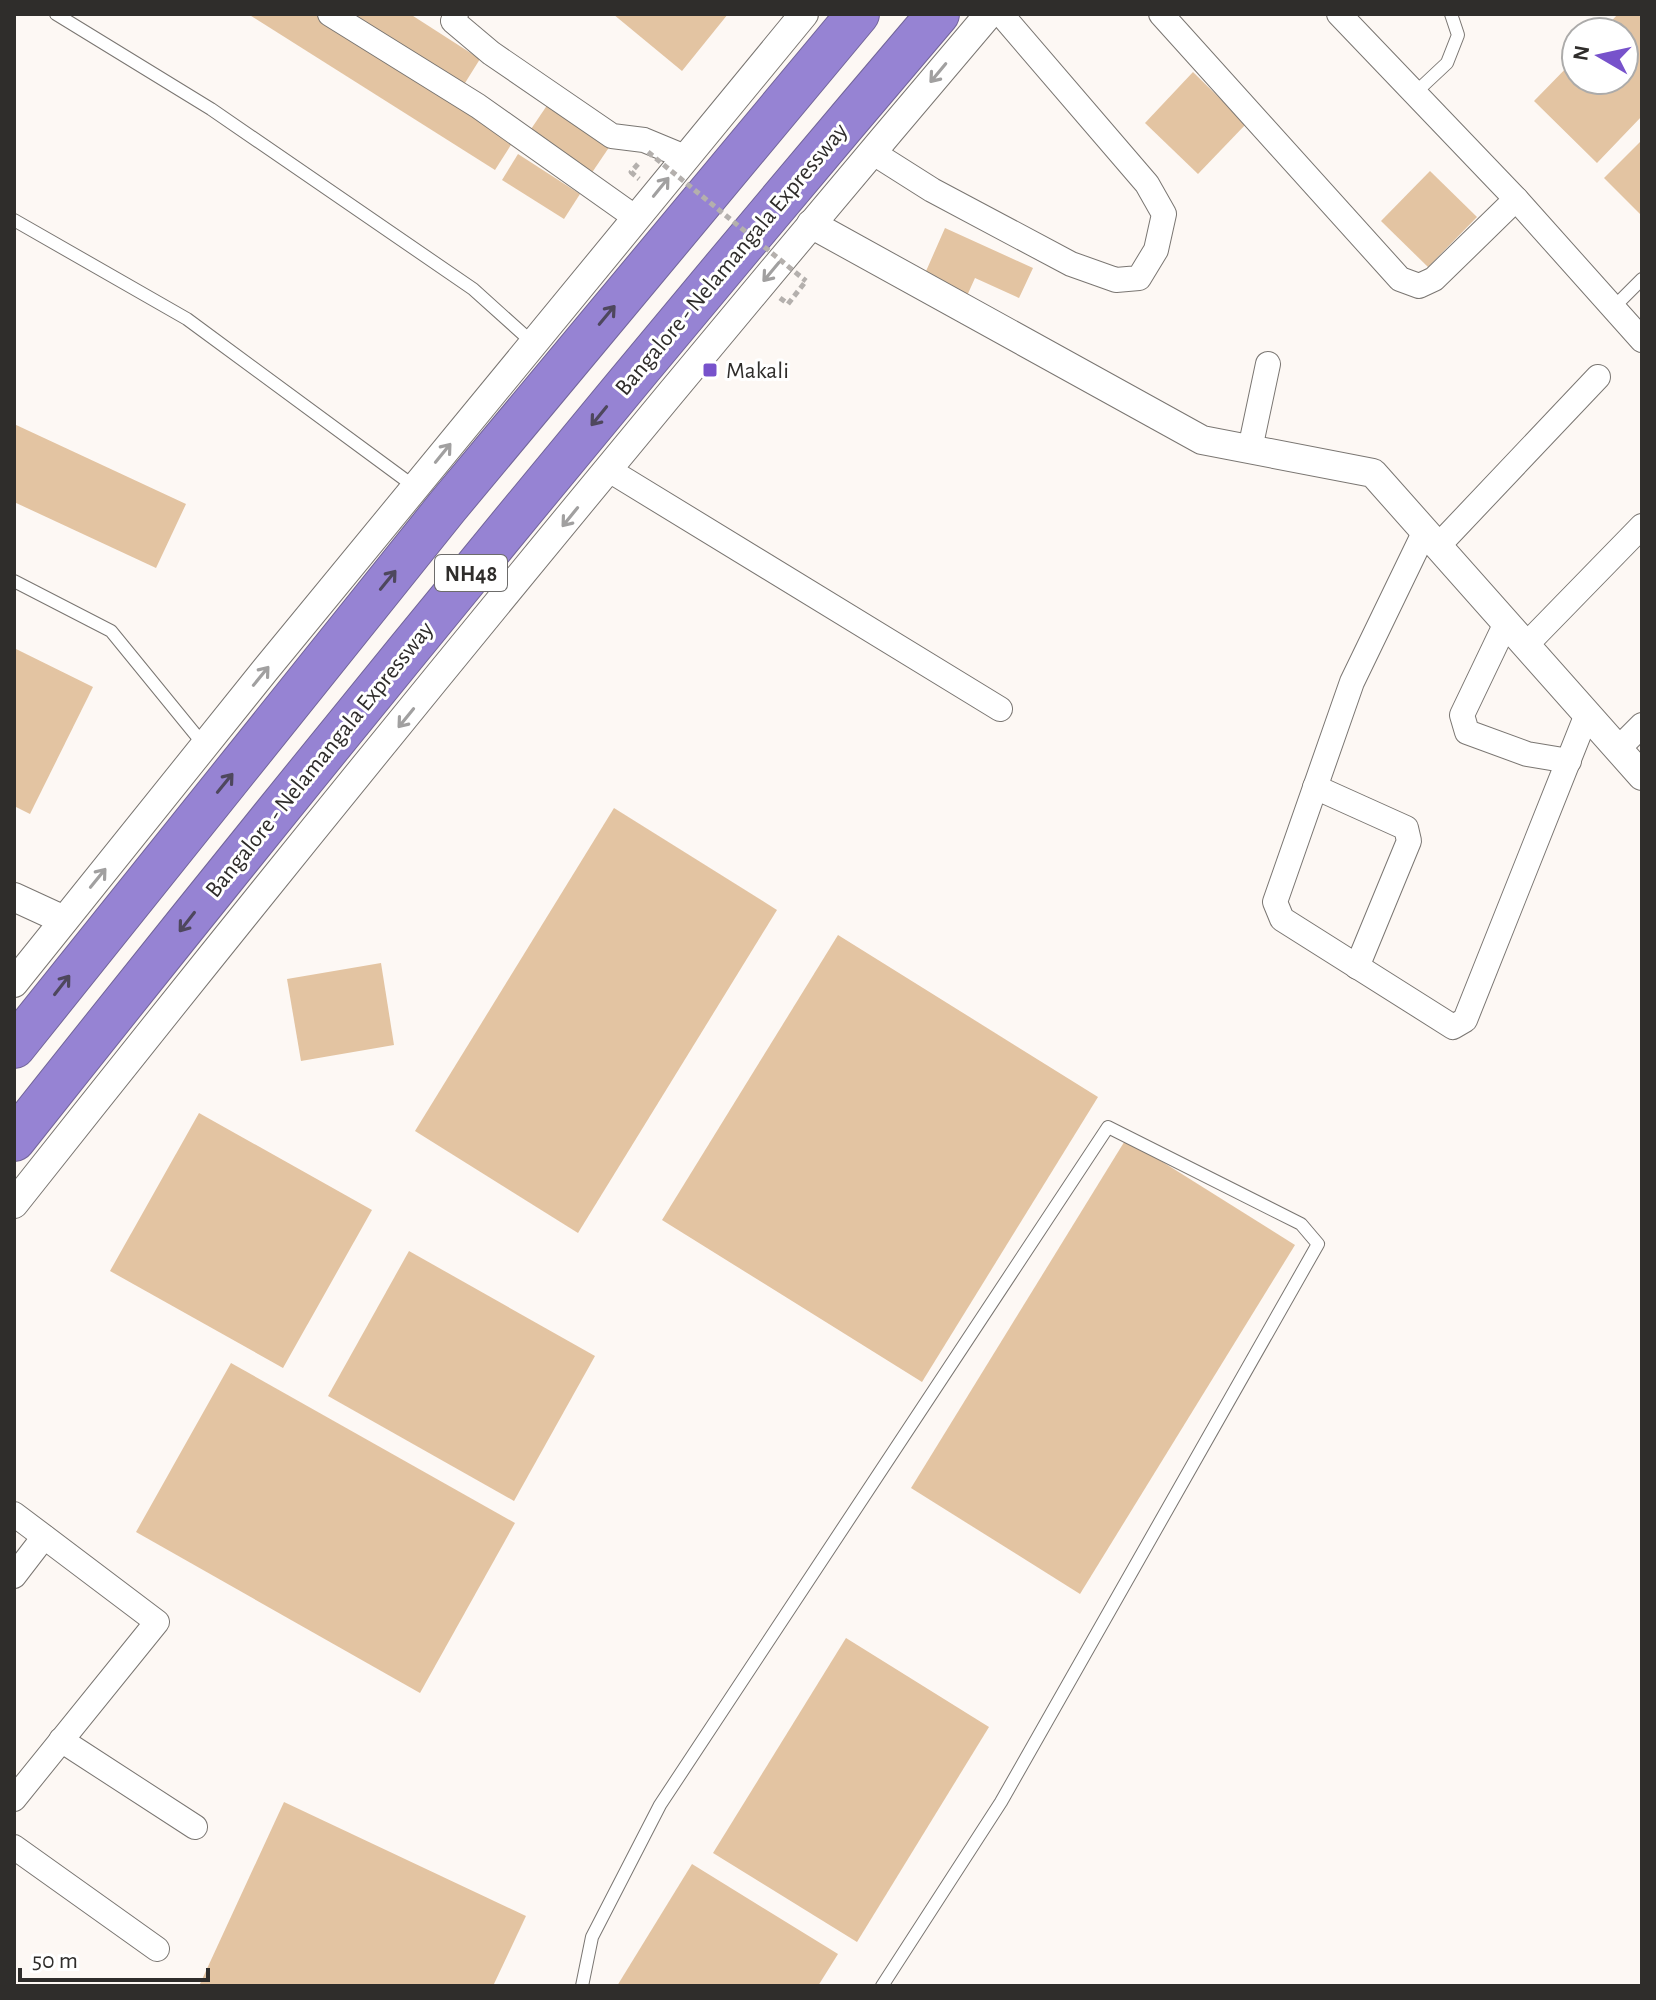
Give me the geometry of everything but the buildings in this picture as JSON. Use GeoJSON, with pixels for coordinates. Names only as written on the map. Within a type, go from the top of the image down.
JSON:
{"type":"FeatureCollection","features":[{"type":"Feature","properties":{"kind":"highway","name":"NH48"},"geometry":{"type":"LineString","coordinates":[[14,1047],[447,507],[858,14]]}},
{"type":"Feature","properties":{"kind":"highway","name":"Bangalore - Nelamangala Expressway"},"geometry":{"type":"LineString","coordinates":[[14,1140],[299,782],[709,283],[938,14]]}},
{"type":"Feature","properties":{"kind":"street"},"geometry":{"type":"LineString","coordinates":[[330,14],[478,106],[636,218]]}},
{"type":"Feature","properties":{"kind":"street"},"geometry":{"type":"LineString","coordinates":[[456,14],[453,21],[491,53],[612,136],[644,140],[685,157]]}},
{"type":"Feature","properties":{"kind":"street"},"geometry":{"type":"LineString","coordinates":[[14,983],[204,745],[804,14]]}},
{"type":"Feature","properties":{"kind":"street"},"geometry":{"type":"LineString","coordinates":[[14,1204],[279,872],[811,224],[989,14]]}},
{"type":"Feature","properties":{"kind":"street"},"geometry":{"type":"LineString","coordinates":[[872,152],[932,190],[1071,264],[1116,280],[1139,278],[1156,250],[1164,214],[1147,184],[1001,14]]}},
{"type":"Feature","properties":{"kind":"street"},"geometry":{"type":"LineString","coordinates":[[1161,14],[1400,279],[1419,286],[1434,279],[1516,199]]}},
{"type":"Feature","properties":{"kind":"street"},"geometry":{"type":"LineString","coordinates":[[1339,14],[1516,199],[1642,340]]}},
{"type":"Feature","properties":{"kind":"street"},"geometry":{"type":"LineString","coordinates":[[811,224],[1202,440],[1373,473],[1642,776]]}},
{"type":"Feature","properties":{"kind":"street"},"geometry":{"type":"LineString","coordinates":[[1250,449],[1268,364]]}},
{"type":"Feature","properties":{"kind":"street"},"geometry":{"type":"LineString","coordinates":[[1587,714],[1465,1020],[1453,1027],[1282,919],[1275,902],[1352,682],[1431,539],[1598,377]]}},
{"type":"Feature","properties":{"kind":"street"},"geometry":{"type":"LineString","coordinates":[[609,470],[1000,709]]}},
{"type":"Feature","properties":{"kind":"street"},"geometry":{"type":"LineString","coordinates":[[1526,645],[1642,526]]}},
{"type":"Feature","properties":{"kind":"street"},"geometry":{"type":"LineString","coordinates":[[1506,623],[1462,715],[1467,732],[1527,754],[1569,761]]}},
{"type":"Feature","properties":{"kind":"street"},"geometry":{"type":"LineString","coordinates":[[1618,749],[1642,725]]}},
{"type":"Feature","properties":{"kind":"street"},"geometry":{"type":"LineString","coordinates":[[1315,787],[1406,828],[1409,841],[1357,967]]}},
{"type":"Feature","properties":{"kind":"street"},"geometry":{"type":"LineString","coordinates":[[14,897],[64,920]]}},
{"type":"Feature","properties":{"kind":"street"},"geometry":{"type":"LineString","coordinates":[[14,1514],[157,1622],[14,1799]]}},
{"type":"Feature","properties":{"kind":"street"},"geometry":{"type":"LineString","coordinates":[[14,1576],[44,1537]]}},
{"type":"Feature","properties":{"kind":"street"},"geometry":{"type":"LineString","coordinates":[[61,1740],[195,1827]]}},
{"type":"Feature","properties":{"kind":"street"},"geometry":{"type":"LineString","coordinates":[[14,1847],[157,1949]]}},
{"type":"Feature","properties":{"kind":"lane"},"geometry":{"type":"LineString","coordinates":[[56,14],[211,109],[473,289],[533,343]]}},
{"type":"Feature","properties":{"kind":"lane"},"geometry":{"type":"LineString","coordinates":[[1415,93],[1447,63],[1458,35],[1451,14]]}},
{"type":"Feature","properties":{"kind":"lane"},"geometry":{"type":"LineString","coordinates":[[14,220],[187,319],[415,487]]}},
{"type":"Feature","properties":{"kind":"lane"},"geometry":{"type":"LineString","coordinates":[[1613,308],[1642,279]]}},
{"type":"Feature","properties":{"kind":"lane"},"geometry":{"type":"LineString","coordinates":[[14,581],[111,631],[204,745]]}},
{"type":"Feature","properties":{"kind":"lane"},"geometry":{"type":"LineString","coordinates":[[582,1986],[592,1937],[660,1805],[1108,1127],[1301,1224],[1318,1244],[1001,1802],[882,1986]]}},
{"type":"Feature","properties":{"kind":"path"},"geometry":{"type":"LineString","coordinates":[[648,152],[806,281],[788,304]]}},
{"type":"Feature","properties":{"kind":"place","name":"Makali"},"geometry":{"type":"Point","coordinates":[710,370]}}]}
